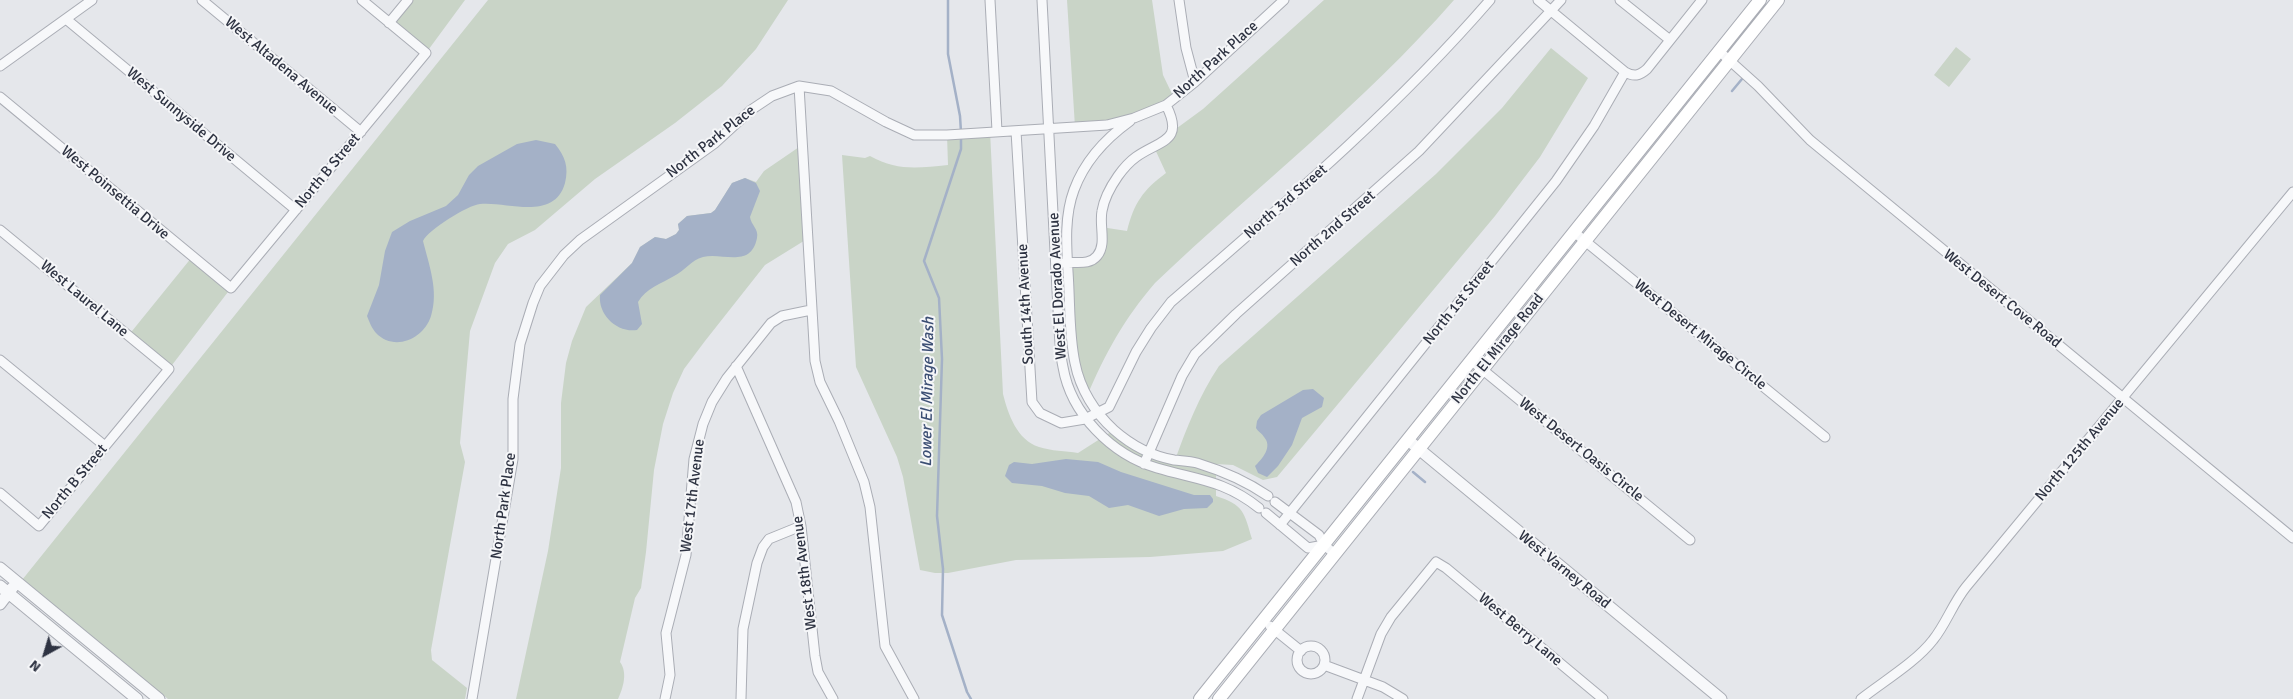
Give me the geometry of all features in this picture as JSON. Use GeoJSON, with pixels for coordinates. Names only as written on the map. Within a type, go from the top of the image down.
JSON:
{"type":"FeatureCollection","features":[{"type":"Feature","properties":{"kind":"main road","name":"North El Mirage Road"},"geometry":{"type":"LineString","coordinates":[[1200,699],[1760,0]]}},
{"type":"Feature","properties":{"kind":"main road","name":"North El Mirage Road"},"geometry":{"type":"LineString","coordinates":[[1219,699],[1778,0]]}},
{"type":"Feature","properties":{"kind":"street"},"geometry":{"type":"LineString","coordinates":[[0,66],[92,0]]}},
{"type":"Feature","properties":{"kind":"street","name":"West Altadena Avenue"},"geometry":{"type":"LineString","coordinates":[[202,0],[361,132]]}},
{"type":"Feature","properties":{"kind":"street"},"geometry":{"type":"LineString","coordinates":[[362,0],[389,23],[408,0]]}},
{"type":"Feature","properties":{"kind":"street"},"geometry":{"type":"LineString","coordinates":[[990,0],[997,131]]}},
{"type":"Feature","properties":{"kind":"street","name":"West El Dorado Avenue"},"geometry":{"type":"LineString","coordinates":[[1042,0],[1058,329],[1063,368],[1085,418],[1117,450],[1144,464],[1218,484],[1239,494],[1308,548],[1324,545]]}},
{"type":"Feature","properties":{"kind":"street"},"geometry":{"type":"LineString","coordinates":[[1179,0],[1186,48],[1195,82]]}},
{"type":"Feature","properties":{"kind":"street","name":"North Park Place"},"geometry":{"type":"LineString","coordinates":[[472,699],[513,459],[513,399],[520,344],[540,286],[564,255],[580,240],[715,143],[751,110],[772,96],[799,86],[831,90],[908,133],[928,136],[1107,125],[1134,118],[1166,105],[1195,82],[1284,0]]}},
{"type":"Feature","properties":{"kind":"street","name":"North 3rd Street"},"geometry":{"type":"LineString","coordinates":[[1096,413],[1109,407],[1150,328],[1171,302],[1372,125],[1430,68],[1490,0]]}},
{"type":"Feature","properties":{"kind":"street"},"geometry":{"type":"LineString","coordinates":[[1538,0],[1631,75],[1641,75],[1702,0]]}},
{"type":"Feature","properties":{"kind":"street","name":"North 2nd Street"},"geometry":{"type":"LineString","coordinates":[[1144,464],[1182,376],[1201,347],[1419,151],[1561,0]]}},
{"type":"Feature","properties":{"kind":"street"},"geometry":{"type":"LineString","coordinates":[[1620,0],[1670,40]]}},
{"type":"Feature","properties":{"kind":"street","name":"West Sunnyside Drive"},"geometry":{"type":"LineString","coordinates":[[66,19],[296,210]]}},
{"type":"Feature","properties":{"kind":"street","name":"North B Street"},"geometry":{"type":"LineString","coordinates":[[231,288],[426,53],[389,23]]}},
{"type":"Feature","properties":{"kind":"street","name":"West Desert Cove Road"},"geometry":{"type":"LineString","coordinates":[[1719,51],[1758,86],[1810,140],[2293,538]]}},
{"type":"Feature","properties":{"kind":"street","name":"North 1st Street"},"geometry":{"type":"LineString","coordinates":[[1280,525],[1556,182],[1594,126],[1625,72]]}},
{"type":"Feature","properties":{"kind":"street"},"geometry":{"type":"LineString","coordinates":[[799,86],[815,361],[820,382],[839,421],[864,482],[870,507],[885,646],[914,699]]}},
{"type":"Feature","properties":{"kind":"street","name":"West Poinsettia Drive"},"geometry":{"type":"LineString","coordinates":[[0,97],[231,288]]}},
{"type":"Feature","properties":{"kind":"street"},"geometry":{"type":"LineString","coordinates":[[1056,264],[1088,262],[1094,259],[1101,250],[1101,212],[1116,178],[1137,157],[1162,144],[1171,136],[1174,126],[1172,116],[1166,105]]}},
{"type":"Feature","properties":{"kind":"street","name":"West El Dorado Avenue"},"geometry":{"type":"LineString","coordinates":[[1134,118],[1108,137],[1081,173],[1070,207],[1067,226],[1075,364],[1096,413],[1126,440],[1148,452],[1196,463],[1221,471],[1252,485],[1291,512],[1319,535],[1324,545],[1335,554]]}},
{"type":"Feature","properties":{"kind":"street","name":"South 14th Avenue"},"geometry":{"type":"LineString","coordinates":[[1016,131],[1032,402],[1040,413],[1061,423],[1085,418],[1096,413]]}},
{"type":"Feature","properties":{"kind":"street","name":"North 125th Avenue"},"geometry":{"type":"LineString","coordinates":[[1861,699],[1924,650],[1934,639],[1956,600],[2293,192]]}},
{"type":"Feature","properties":{"kind":"street","name":"West Laurel Lane"},"geometry":{"type":"LineString","coordinates":[[0,230],[169,369]]}},
{"type":"Feature","properties":{"kind":"street","name":"West Desert Mirage Circle"},"geometry":{"type":"LineString","coordinates":[[1574,232],[1825,438]]}},
{"type":"Feature","properties":{"kind":"street","name":"West 17th Avenue"},"geometry":{"type":"LineString","coordinates":[[664,699],[670,675],[666,633],[686,555],[694,459],[712,402],[736,366],[771,322],[782,316],[811,310]]}},
{"type":"Feature","properties":{"kind":"street"},"geometry":{"type":"LineString","coordinates":[[0,360],[105,446]]}},
{"type":"Feature","properties":{"kind":"street","name":"West Desert Oasis Circle"},"geometry":{"type":"LineString","coordinates":[[1472,360],[1690,540]]}},
{"type":"Feature","properties":{"kind":"street","name":"West 18th Avenue"},"geometry":{"type":"LineString","coordinates":[[736,366],[796,502],[801,526],[814,656],[818,672],[833,699]]}},
{"type":"Feature","properties":{"kind":"street","name":"North B Street"},"geometry":{"type":"LineString","coordinates":[[0,493],[39,526],[169,369]]}},
{"type":"Feature","properties":{"kind":"street","name":"West Varney Road"},"geometry":{"type":"LineString","coordinates":[[1408,440],[1721,699]]}},
{"type":"Feature","properties":{"kind":"street"},"geometry":{"type":"LineString","coordinates":[[741,699],[743,629],[757,563],[769,539],[801,526]]}},
{"type":"Feature","properties":{"kind":"street","name":"West Berry Lane"},"geometry":{"type":"LineString","coordinates":[[1364,679],[1381,634],[1392,617],[1436,562],[1446,568],[1603,699]]}},
{"type":"Feature","properties":{"kind":"street"},"geometry":{"type":"LineString","coordinates":[[0,568],[159,699]]}},
{"type":"Feature","properties":{"kind":"street"},"geometry":{"type":"LineString","coordinates":[[0,604],[4,590],[17,582]]}},
{"type":"Feature","properties":{"kind":"street"},"geometry":{"type":"LineString","coordinates":[[4,590],[137,699]]}},
{"type":"Feature","properties":{"kind":"street"},"geometry":{"type":"LineString","coordinates":[[1264,620],[1301,651]]}},
{"type":"Feature","properties":{"kind":"street"},"geometry":{"type":"LineString","coordinates":[[1309,647],[1318,648],[1324,656],[1324,665],[1315,674],[1302,671],[1297,659],[1301,651],[1309,647]]}},
{"type":"Feature","properties":{"kind":"street"},"geometry":{"type":"LineString","coordinates":[[1324,665],[1364,679],[1394,692],[1403,699]]}},
{"type":"Feature","properties":{"kind":"street"},"geometry":{"type":"LineString","coordinates":[[1357,699],[1364,679]]}},
{"type":"Feature","properties":{"kind":"shaded area"},"geometry":{"type":"Polygon","coordinates":[[[408,0],[465,0],[426,53],[389,23],[408,0]]]}},
{"type":"Feature","properties":{"kind":"shaded area"},"geometry":{"type":"Polygon","coordinates":[[[488,0],[788,0],[756,49],[722,86],[675,123],[595,179],[535,230],[508,244],[495,263],[470,331],[460,443],[465,462],[431,650],[432,660],[467,688],[465,699],[168,699],[22,580],[488,0]]]}},
{"type":"Feature","properties":{"kind":"shaded area"},"geometry":{"type":"Polygon","coordinates":[[[1067,0],[1152,0],[1163,75],[1174,98],[1134,118],[1075,127],[1067,0]]]}},
{"type":"Feature","properties":{"kind":"shaded area"},"geometry":{"type":"Polygon","coordinates":[[[1324,0],[1454,0],[1383,75],[1155,283],[1116,336],[1087,396],[1075,364],[1068,262],[1097,255],[1101,227],[1127,231],[1140,198],[1151,185],[1166,173],[1154,147],[1203,109],[1324,0]]]}},
{"type":"Feature","properties":{"kind":"shaded area"},"geometry":{"type":"Polygon","coordinates":[[[1956,47],[1971,59],[1949,87],[1934,75],[1956,47]]]}},
{"type":"Feature","properties":{"kind":"shaded area"},"geometry":{"type":"Polygon","coordinates":[[[1551,48],[1588,78],[1540,157],[1495,216],[1277,477],[1263,480],[1233,465],[1216,464],[1216,496],[1238,506],[1247,522],[1252,539],[1223,551],[1150,557],[1016,560],[948,573],[920,570],[903,477],[897,457],[856,367],[842,155],[865,158],[870,156],[889,164],[908,167],[948,165],[947,135],[990,131],[1003,394],[1011,418],[1025,439],[1039,447],[1078,453],[1114,430],[1126,440],[1175,460],[1199,400],[1219,366],[1436,174],[1502,108],[1551,48]]]}},
{"type":"Feature","properties":{"kind":"shaded area"},"geometry":{"type":"Polygon","coordinates":[[[802,145],[807,239],[765,265],[684,369],[673,393],[663,424],[654,470],[641,588],[635,598],[620,662],[624,676],[618,699],[516,699],[548,551],[561,468],[561,403],[566,363],[572,341],[586,307],[632,263],[640,247],[655,237],[666,239],[676,234],[679,230],[678,224],[687,216],[711,213],[715,210],[732,183],[745,178],[756,182],[764,171],[802,145]]]}},
{"type":"Feature","properties":{"kind":"shaded area"},"geometry":{"type":"Polygon","coordinates":[[[192,257],[231,288],[169,369],[128,336],[192,257]]]}},
{"type":"Feature","properties":{"kind":"water"},"geometry":{"type":"Polygon","coordinates":[[[536,140],[555,144],[564,157],[566,177],[559,195],[551,202],[540,206],[474,205],[458,213],[432,231],[423,241],[434,288],[431,316],[422,331],[408,340],[391,342],[383,339],[376,333],[367,316],[379,285],[385,251],[392,232],[410,221],[446,206],[458,195],[469,175],[478,166],[517,144],[536,140]]]}},
{"type":"Feature","properties":{"kind":"water"},"geometry":{"type":"Polygon","coordinates":[[[745,178],[756,183],[760,191],[750,217],[757,232],[754,248],[742,256],[699,258],[678,274],[649,290],[638,302],[642,324],[637,330],[622,329],[610,321],[602,309],[600,295],[632,263],[640,247],[655,237],[666,239],[676,234],[679,230],[678,224],[687,216],[711,213],[715,210],[732,183],[745,178]]]}},
{"type":"Feature","properties":{"kind":"water"},"geometry":{"type":"Polygon","coordinates":[[[1313,389],[1324,398],[1322,407],[1302,418],[1292,445],[1278,466],[1267,477],[1258,473],[1255,466],[1266,453],[1267,445],[1263,436],[1256,428],[1257,421],[1261,415],[1303,390],[1313,389]]]}},
{"type":"Feature","properties":{"kind":"water"},"geometry":{"type":"Polygon","coordinates":[[[1066,459],[1098,462],[1121,472],[1194,495],[1210,495],[1213,502],[1207,508],[1184,509],[1159,516],[1128,505],[1109,508],[1089,496],[1065,493],[1042,486],[1012,483],[1005,476],[1009,465],[1014,462],[1032,464],[1066,459]]]}},
{"type":"Feature","properties":{"kind":"waterway","name":"Lower El Mirage Wash"},"geometry":{"type":"LineString","coordinates":[[948,0],[948,54],[960,116],[961,132]]}},
{"type":"Feature","properties":{"kind":"waterway"},"geometry":{"type":"LineString","coordinates":[[1732,91],[1742,79]]}},
{"type":"Feature","properties":{"kind":"waterway","name":"Lower El Mirage Wash"},"geometry":{"type":"LineString","coordinates":[[961,137],[961,149],[924,261],[939,298],[942,359],[937,516],[943,569],[942,615],[971,699]]}},
{"type":"Feature","properties":{"kind":"waterway"},"geometry":{"type":"LineString","coordinates":[[1413,472],[1425,482]]}}]}
